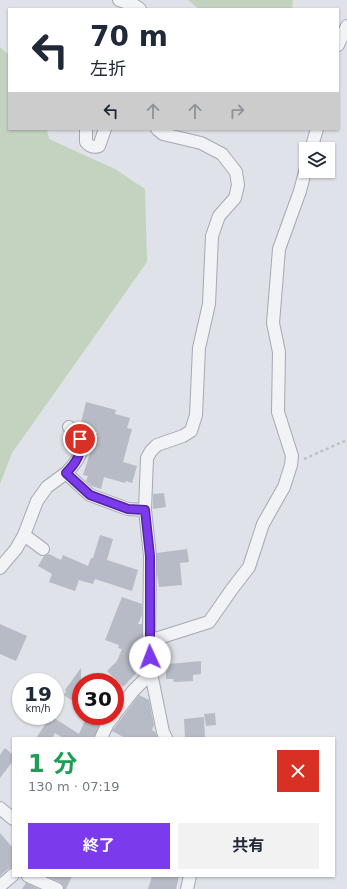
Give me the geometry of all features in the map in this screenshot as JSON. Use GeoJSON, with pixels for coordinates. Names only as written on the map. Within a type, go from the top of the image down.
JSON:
{"type":"FeatureCollection","features":[{"type":"Feature","properties":{"kind":"street"},"geometry":{"type":"LineString","coordinates":[[118,0],[138,8]]}},
{"type":"Feature","properties":{"kind":"street"},"geometry":{"type":"LineString","coordinates":[[339,43],[347,26]]}},
{"type":"Feature","properties":{"kind":"street"},"geometry":{"type":"LineString","coordinates":[[86,130],[86,142],[91,147],[94,147],[99,146],[105,130]]}},
{"type":"Feature","properties":{"kind":"street"},"geometry":{"type":"LineString","coordinates":[[158,130],[163,134],[201,143],[222,154],[236,172],[238,185],[235,198],[219,216],[212,236],[209,304],[200,348],[196,415],[191,431],[183,436],[157,444],[147,458],[145,510],[150,556],[149,641],[151,673],[163,736]]}},
{"type":"Feature","properties":{"kind":"street"},"geometry":{"type":"LineString","coordinates":[[313,142],[317,130]]}},
{"type":"Feature","properties":{"kind":"street"},"geometry":{"type":"LineString","coordinates":[[149,641],[210,622],[249,567],[264,524],[284,487],[291,465],[292,456],[278,412],[279,352],[273,323],[279,249],[303,178]]}},
{"type":"Feature","properties":{"kind":"street"},"geometry":{"type":"LineString","coordinates":[[0,568],[16,549],[24,535],[37,501],[47,487],[66,473],[78,458],[81,445],[80,439],[69,427]]}},
{"type":"Feature","properties":{"kind":"street"},"geometry":{"type":"LineString","coordinates":[[66,473],[90,495],[128,509],[145,510]]}},
{"type":"Feature","properties":{"kind":"street"},"geometry":{"type":"LineString","coordinates":[[24,535],[43,549]]}},
{"type":"Feature","properties":{"kind":"street"},"geometry":{"type":"LineString","coordinates":[[124,702],[133,690],[151,673]]}},
{"type":"Feature","properties":{"kind":"street"},"geometry":{"type":"LineString","coordinates":[[101,737],[107,725]]}},
{"type":"Feature","properties":{"kind":"street"},"geometry":{"type":"LineString","coordinates":[[0,808],[12,818]]}},
{"type":"Feature","properties":{"kind":"street"},"geometry":{"type":"LineString","coordinates":[[0,886],[12,876]]}},
{"type":"Feature","properties":{"kind":"street"},"geometry":{"type":"LineString","coordinates":[[30,877],[57,889]]}},
{"type":"Feature","properties":{"kind":"street"},"geometry":{"type":"LineString","coordinates":[[187,889],[190,877]]}},
{"type":"Feature","properties":{"kind":"path"},"geometry":{"type":"LineString","coordinates":[[291,465],[347,440]]}},
{"type":"Feature","properties":{"kind":"green space"},"geometry":{"type":"Polygon","coordinates":[[[188,0],[293,0],[292,8],[198,8],[188,0]]]}},
{"type":"Feature","properties":{"kind":"green space"},"geometry":{"type":"Polygon","coordinates":[[[0,47],[8,54],[8,130],[47,130],[49,139],[115,169],[145,189],[147,262],[12,453],[0,484],[0,47]]]}},
{"type":"Feature","properties":{"kind":"building"},"geometry":{"type":"Polygon","coordinates":[[[86,402],[116,410],[115,414],[130,418],[127,428],[132,429],[123,462],[137,466],[132,483],[126,481],[125,483],[104,477],[101,489],[92,486],[86,481],[88,476],[83,475],[97,432],[80,427],[86,402]]]}},
{"type":"Feature","properties":{"kind":"building"},"geometry":{"type":"Polygon","coordinates":[[[164,493],[166,507],[153,509],[153,494],[164,493]]]}},
{"type":"Feature","properties":{"kind":"building"},"geometry":{"type":"Polygon","coordinates":[[[100,535],[113,539],[107,560],[138,570],[132,591],[95,579],[93,584],[79,580],[75,591],[49,582],[52,574],[38,566],[44,556],[49,554],[61,560],[63,555],[88,566],[91,558],[93,558],[100,535]]]}},
{"type":"Feature","properties":{"kind":"building"},"geometry":{"type":"Polygon","coordinates":[[[187,549],[189,562],[180,563],[182,585],[159,587],[157,574],[157,553],[187,549]]]}},
{"type":"Feature","properties":{"kind":"building"},"geometry":{"type":"Polygon","coordinates":[[[122,597],[142,604],[142,615],[138,624],[142,624],[143,668],[142,667],[124,686],[124,673],[109,673],[107,671],[117,661],[122,649],[118,648],[119,645],[105,640],[122,597]]]}},
{"type":"Feature","properties":{"kind":"building"},"geometry":{"type":"Polygon","coordinates":[[[0,624],[27,636],[16,661],[0,654],[0,624]]]}},
{"type":"Feature","properties":{"kind":"building"},"geometry":{"type":"Polygon","coordinates":[[[201,661],[201,674],[193,675],[193,681],[174,682],[173,679],[166,679],[166,668],[168,668],[168,664],[201,661]]]}},
{"type":"Feature","properties":{"kind":"building"},"geometry":{"type":"Polygon","coordinates":[[[72,680],[72,701],[64,695],[65,690],[72,680]]]}},
{"type":"Feature","properties":{"kind":"building"},"geometry":{"type":"Polygon","coordinates":[[[139,695],[149,700],[154,725],[152,730],[158,737],[123,737],[112,731],[116,725],[124,725],[124,715],[139,695]]]}},
{"type":"Feature","properties":{"kind":"building"},"geometry":{"type":"Polygon","coordinates":[[[215,713],[216,725],[206,726],[204,714],[215,713]]]}},
{"type":"Feature","properties":{"kind":"building"},"geometry":{"type":"Polygon","coordinates":[[[204,717],[205,737],[185,737],[184,719],[204,717]]]}},
{"type":"Feature","properties":{"kind":"building"},"geometry":{"type":"Polygon","coordinates":[[[64,724],[79,734],[83,725],[100,725],[94,737],[61,737],[55,733],[53,737],[37,737],[45,725],[64,724]]]}},
{"type":"Feature","properties":{"kind":"building"},"geometry":{"type":"Polygon","coordinates":[[[5,748],[12,754],[12,762],[0,778],[0,755],[5,748]]]}},
{"type":"Feature","properties":{"kind":"building"},"geometry":{"type":"Polygon","coordinates":[[[0,833],[12,847],[12,868],[8,869],[0,876],[0,833]]]}},
{"type":"Feature","properties":{"kind":"building"},"geometry":{"type":"Polygon","coordinates":[[[48,877],[72,877],[66,889],[64,889],[60,882],[48,877]]]}},
{"type":"Feature","properties":{"kind":"building"},"geometry":{"type":"Polygon","coordinates":[[[152,877],[179,877],[176,889],[148,889],[152,877]]]}},
{"type":"Feature","properties":{"kind":"building"},"geometry":{"type":"Polygon","coordinates":[[[26,883],[39,889],[22,889],[26,883]]]}},
{"type":"Feature","properties":{"kind":"route"},"geometry":{"type":"LineString","coordinates":[[80,439],[81,445],[78,458],[74,465],[66,473],[90,495],[128,509],[145,510],[150,556],[150,657]]}}]}
